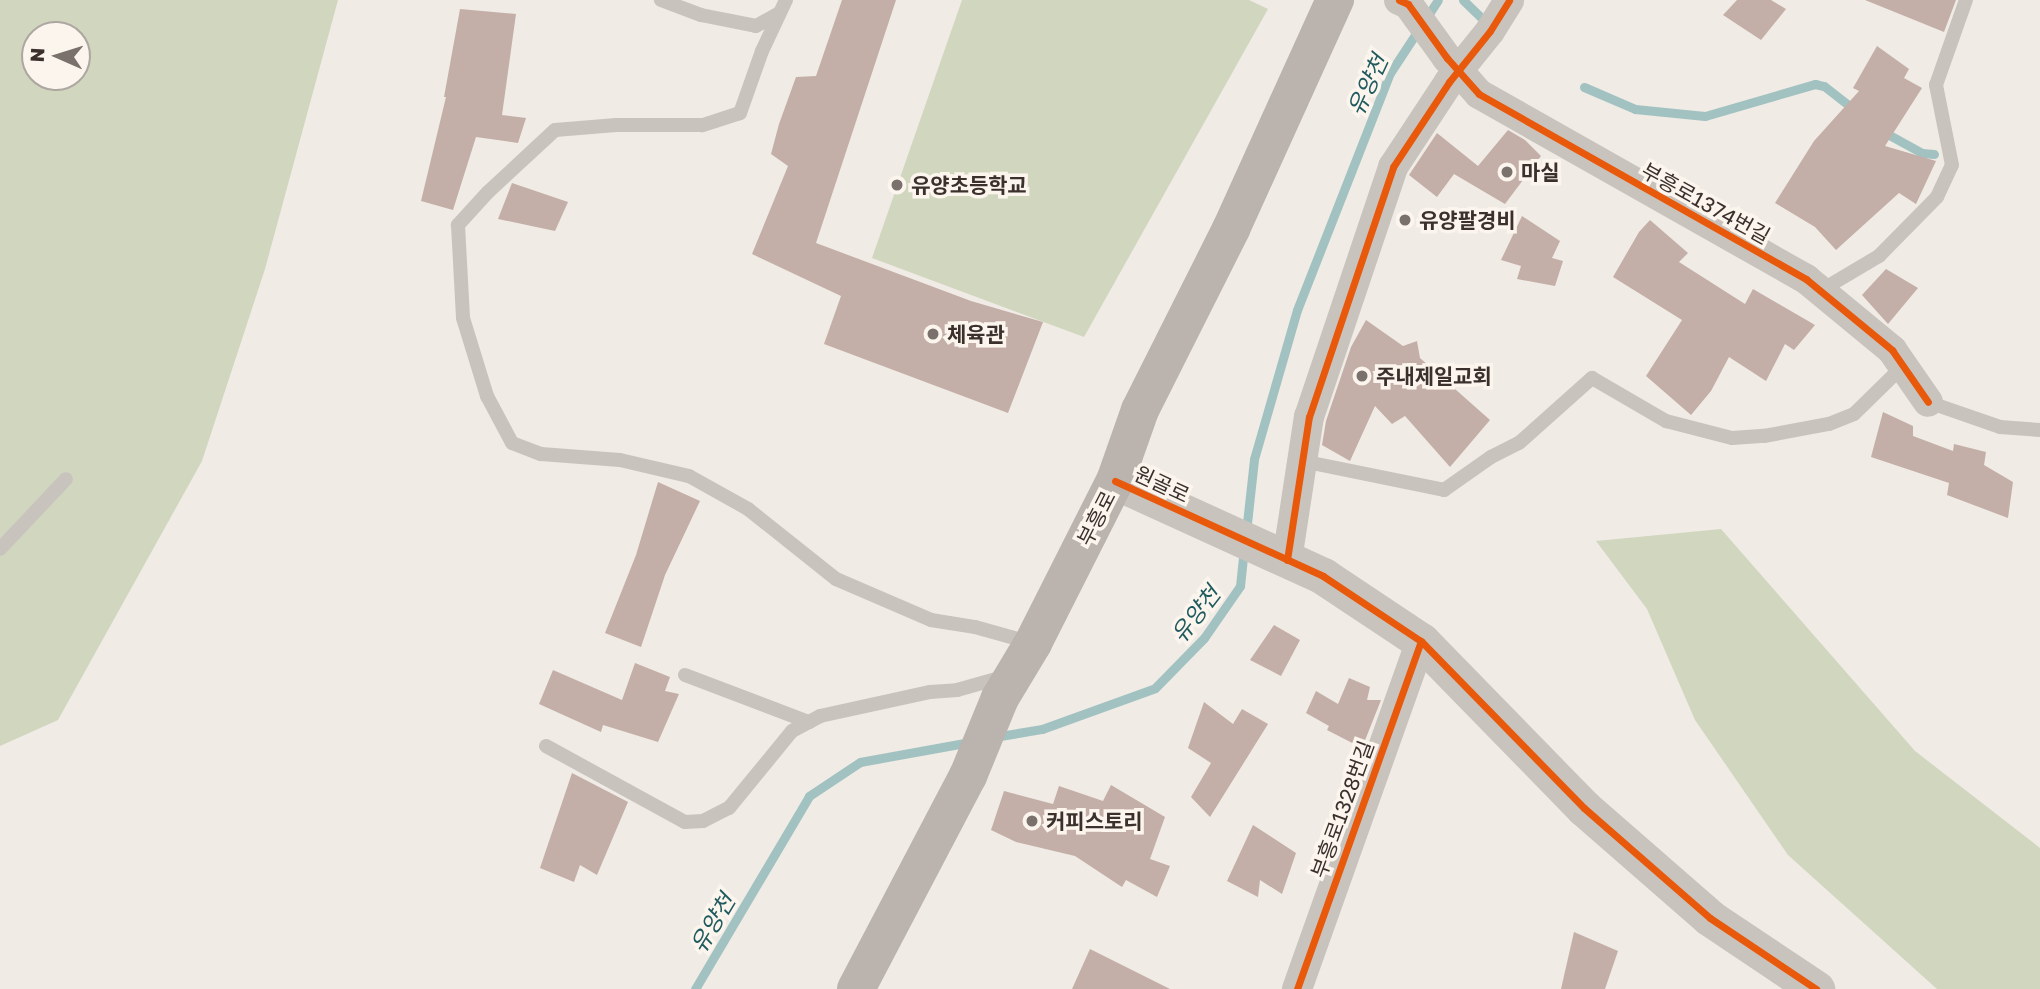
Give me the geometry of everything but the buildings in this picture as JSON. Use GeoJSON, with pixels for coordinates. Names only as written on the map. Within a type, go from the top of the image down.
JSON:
{"type":"FeatureCollection","features":[{"type":"Feature","properties":{"kind":"main road","name":"부흥로"},"geometry":{"type":"LineString","coordinates":[[856,989],[968,776],[1015,672],[1115,481],[1140,410],[1237,217],[1335,0]]}},
{"type":"Feature","properties":{"kind":"street"},"geometry":{"type":"LineString","coordinates":[[1276,555],[1302,461],[1309,416],[1393,167],[1453,64],[1490,31],[1509,0]]}},
{"type":"Feature","properties":{"kind":"street","name":"부흥로1374번길"},"geometry":{"type":"LineString","coordinates":[[1403,2],[1479,94],[1805,279],[1892,351],[1928,402]]}},
{"type":"Feature","properties":{"kind":"street","name":"원골로"},"geometry":{"type":"LineString","coordinates":[[1115,481],[1323,576],[1421,641],[1584,808],[1710,918],[1816,989]]}},
{"type":"Feature","properties":{"kind":"street","name":"부흥로1328번길"},"geometry":{"type":"LineString","coordinates":[[1297,989],[1421,641]]}},
{"type":"Feature","properties":{"kind":"lane"},"geometry":{"type":"LineString","coordinates":[[661,0],[701,15],[756,26],[778,14]]}},
{"type":"Feature","properties":{"kind":"lane"},"geometry":{"type":"LineString","coordinates":[[546,746],[685,822],[703,821],[729,808],[792,731],[820,716],[930,692],[957,690],[1015,672],[975,627],[931,620],[836,579],[748,509],[689,476],[620,460],[541,454],[512,443],[487,397],[463,318],[458,225],[488,192],[555,130],[616,125],[702,125],[740,113],[778,14],[786,0]]}},
{"type":"Feature","properties":{"kind":"lane"},"geometry":{"type":"LineString","coordinates":[[1820,291],[1879,256],[1937,197],[1952,165],[1936,85],[1966,0]]}},
{"type":"Feature","properties":{"kind":"lane"},"geometry":{"type":"LineString","coordinates":[[1302,461],[1444,490],[1491,457],[1519,443],[1592,378],[1666,421],[1732,438],[1798,431],[1829,424],[1854,414],[1903,366]]}},
{"type":"Feature","properties":{"kind":"lane"},"geometry":{"type":"LineString","coordinates":[[1928,402],[2000,427],[2040,430]]}},
{"type":"Feature","properties":{"kind":"lane"},"geometry":{"type":"LineString","coordinates":[[0,549],[66,480]]}},
{"type":"Feature","properties":{"kind":"lane"},"geometry":{"type":"LineString","coordinates":[[685,675],[809,722]]}},
{"type":"Feature","properties":{"kind":"green space"},"geometry":{"type":"Polygon","coordinates":[[[0,0],[338,0],[265,269],[202,461],[58,720],[0,746],[0,0]]]}},
{"type":"Feature","properties":{"kind":"green space"},"geometry":{"type":"Polygon","coordinates":[[[962,0],[1249,0],[1268,9],[1084,337],[872,258],[962,0]]]}},
{"type":"Feature","properties":{"kind":"green space"},"geometry":{"type":"Polygon","coordinates":[[[1721,529],[1915,751],[2040,848],[2040,989],[1937,989],[1788,855],[1695,720],[1647,609],[1596,541],[1721,529]]]}},
{"type":"Feature","properties":{"kind":"waterway","name":"유양천"},"geometry":{"type":"LineString","coordinates":[[1246,532],[1254,459],[1297,310],[1390,73],[1438,0]]}},
{"type":"Feature","properties":{"kind":"waterway"},"geometry":{"type":"LineString","coordinates":[[1463,0],[1483,19]]}},
{"type":"Feature","properties":{"kind":"waterway"},"geometry":{"type":"LineString","coordinates":[[1584,87],[1635,109],[1705,116],[1815,84],[1824,86],[1855,110]]}},
{"type":"Feature","properties":{"kind":"waterway"},"geometry":{"type":"LineString","coordinates":[[1882,131],[1922,153],[1934,154]]}},
{"type":"Feature","properties":{"kind":"waterway","name":"유양천"},"geometry":{"type":"LineString","coordinates":[[994,737],[1042,729],[1155,688],[1204,638],[1240,586],[1244,549]]}},
{"type":"Feature","properties":{"kind":"waterway","name":"유양천"},"geometry":{"type":"LineString","coordinates":[[695,989],[809,796],[860,762],[970,742]]}},
{"type":"Feature","properties":{"kind":"cycle path"},"geometry":{"type":"LineString","coordinates":[[1399,0],[1408,4],[1447,58],[1479,94],[1806,279],[1892,350],[1928,402]]}},
{"type":"Feature","properties":{"kind":"cycle path"},"geometry":{"type":"LineString","coordinates":[[1287,560],[1309,417],[1393,167],[1449,82],[1490,31],[1509,0]]}},
{"type":"Feature","properties":{"kind":"cycle path"},"geometry":{"type":"LineString","coordinates":[[1115,481],[1323,576],[1421,641],[1584,808],[1710,918],[1816,989]]}},
{"type":"Feature","properties":{"kind":"cycle path"},"geometry":{"type":"LineString","coordinates":[[1297,989],[1421,641]]}},
{"type":"Feature","properties":{"kind":"place","name":"마실"},"geometry":{"type":"Point","coordinates":[1507,172]}},
{"type":"Feature","properties":{"kind":"place","name":"유양초등학교"},"geometry":{"type":"Point","coordinates":[897,185]}},
{"type":"Feature","properties":{"kind":"place","name":"유양팔경비"},"geometry":{"type":"Point","coordinates":[1405,220]}},
{"type":"Feature","properties":{"kind":"place","name":"체육관"},"geometry":{"type":"Point","coordinates":[933,334]}},
{"type":"Feature","properties":{"kind":"place","name":"주내제일교회"},"geometry":{"type":"Point","coordinates":[1362,376]}},
{"type":"Feature","properties":{"kind":"place","name":"커피스토리"},"geometry":{"type":"Point","coordinates":[1032,821]}}]}
